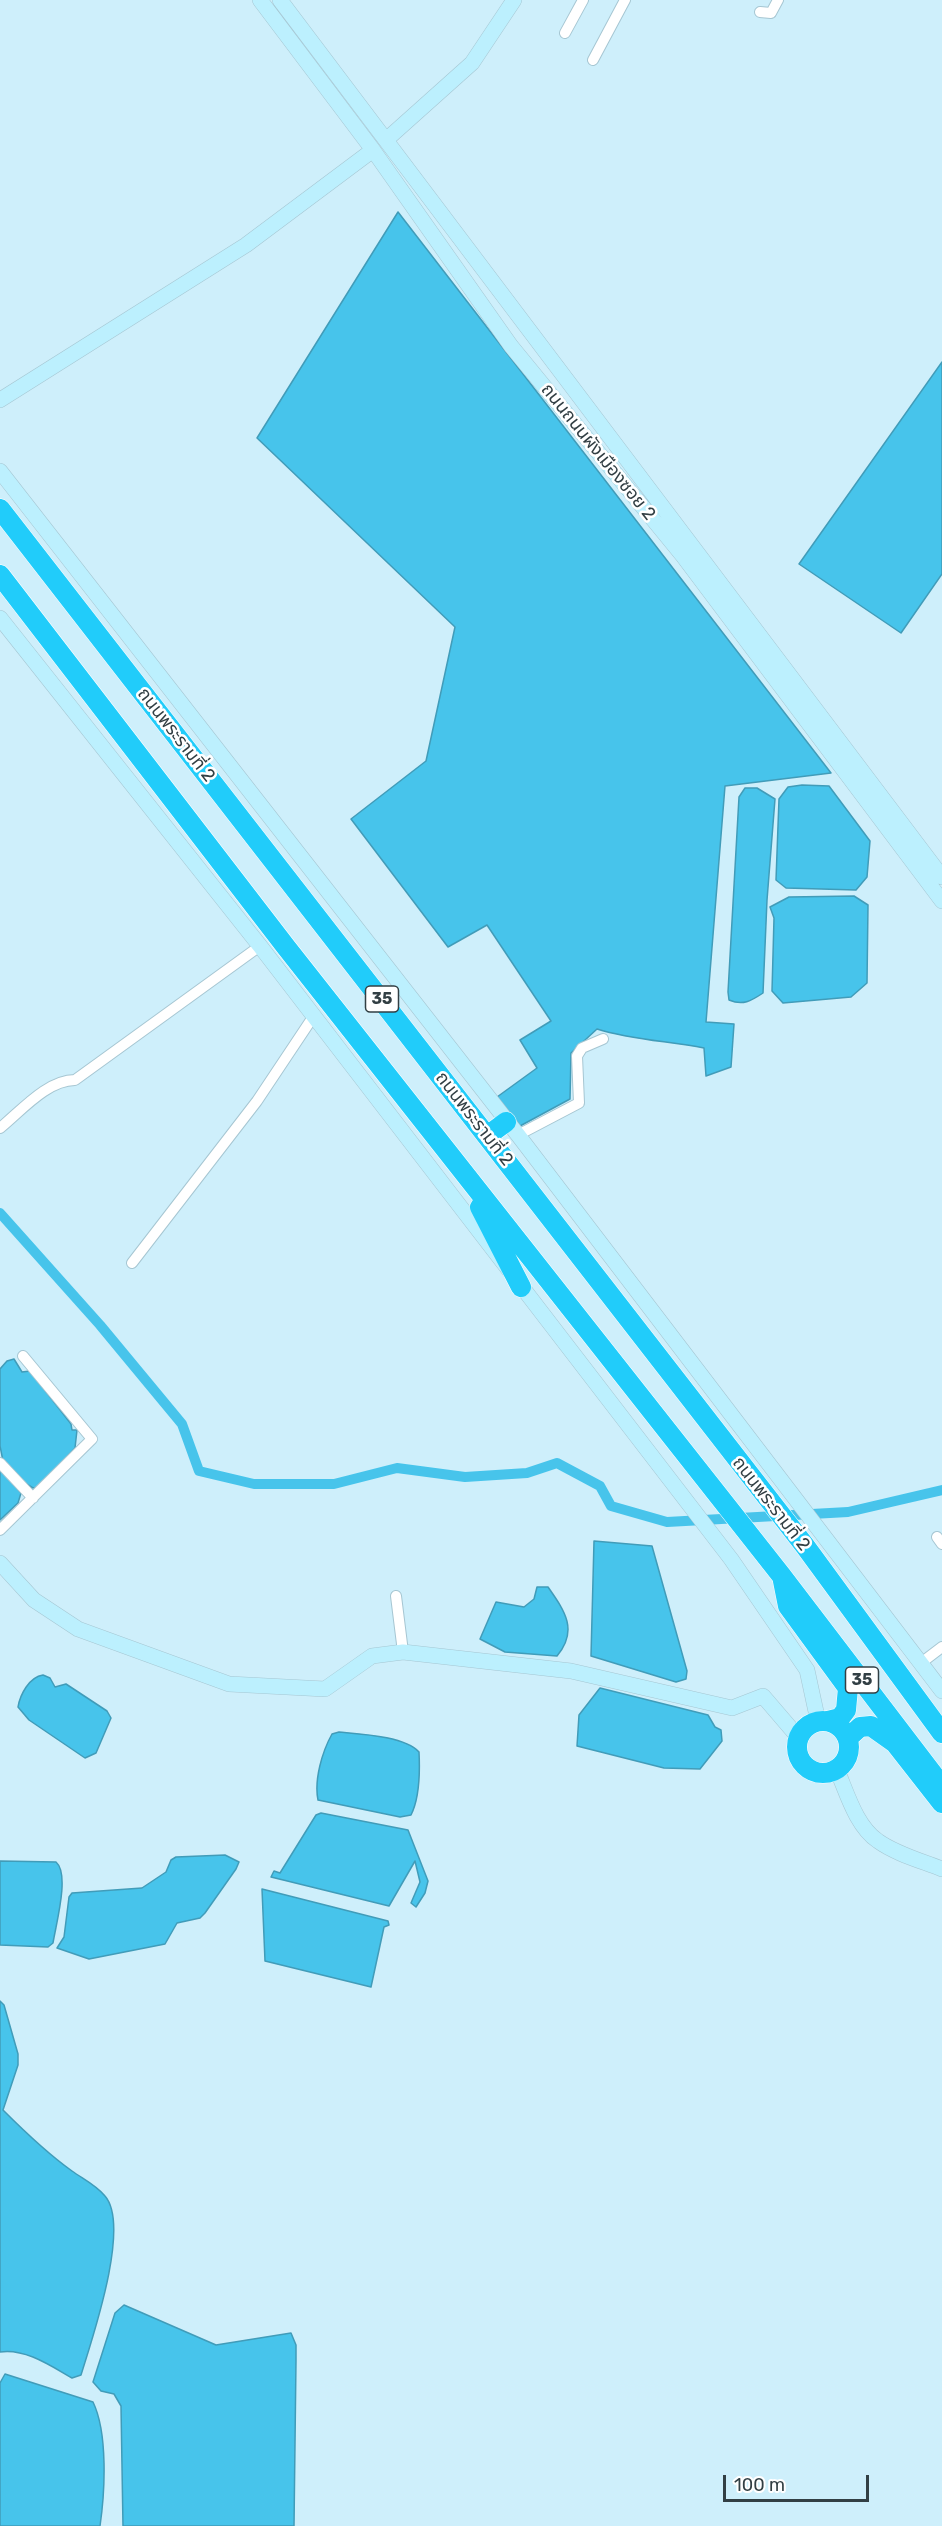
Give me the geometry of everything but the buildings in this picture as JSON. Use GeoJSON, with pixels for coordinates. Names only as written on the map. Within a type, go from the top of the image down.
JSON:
{"type":"FeatureCollection","features":[{"type":"Feature","properties":{"kind":"highway","name":"ถนนพระรามที่ 2"},"geometry":{"type":"LineString","coordinates":[[0,509],[805,1546],[942,1733]]}},
{"type":"Feature","properties":{"kind":"highway","name":"ถนนพระรามที่ 2"},"geometry":{"type":"LineString","coordinates":[[0,575],[286,947],[781,1575],[942,1786]]}},
{"type":"Feature","properties":{"kind":"highway"},"geometry":{"type":"LineString","coordinates":[[487,1136],[512,1129]]}},
{"type":"Feature","properties":{"kind":"highway"},"geometry":{"type":"LineString","coordinates":[[455,1160],[521,1287]]}},
{"type":"Feature","properties":{"kind":"highway"},"geometry":{"type":"LineString","coordinates":[[781,1575],[788,1606],[848,1688],[846,1710],[840,1718],[823,1721],[810,1724],[799,1738],[799,1756],[810,1770],[819,1773],[837,1770],[848,1756],[848,1738],[836,1724],[823,1721]]}},
{"type":"Feature","properties":{"kind":"highway"},"geometry":{"type":"LineString","coordinates":[[848,1738],[860,1727],[871,1726],[895,1743],[942,1803]]}},
{"type":"Feature","properties":{"kind":"street","name":"ถนนถนนผังเมืองซอย 2"},"geometry":{"type":"LineString","coordinates":[[260,0],[373,150],[511,346],[655,509],[942,877]]}},
{"type":"Feature","properties":{"kind":"street","name":"ถนนถนนผังเมืองซอย 2"},"geometry":{"type":"LineString","coordinates":[[280,0],[386,140],[942,901]]}},
{"type":"Feature","properties":{"kind":"street"},"geometry":{"type":"LineString","coordinates":[[386,140],[472,63],[514,0]]}},
{"type":"Feature","properties":{"kind":"street"},"geometry":{"type":"LineString","coordinates":[[565,33],[583,0]]}},
{"type":"Feature","properties":{"kind":"street"},"geometry":{"type":"LineString","coordinates":[[593,60],[625,0]]}},
{"type":"Feature","properties":{"kind":"street"},"geometry":{"type":"LineString","coordinates":[[760,12],[771,13],[778,0]]}},
{"type":"Feature","properties":{"kind":"street"},"geometry":{"type":"LineString","coordinates":[[0,400],[246,245],[373,150]]}},
{"type":"Feature","properties":{"kind":"street","name":"ถนนพระรามที่ 2"},"geometry":{"type":"LineString","coordinates":[[0,471],[512,1129],[942,1691]]}},
{"type":"Feature","properties":{"kind":"street"},"geometry":{"type":"LineString","coordinates":[[0,618],[260,946],[717,1540],[766,1606],[807,1670],[823,1721]]}},
{"type":"Feature","properties":{"kind":"street"},"geometry":{"type":"LineString","coordinates":[[0,1128],[52,1086],[62,1080],[75,1080],[260,946]]}},
{"type":"Feature","properties":{"kind":"street"},"geometry":{"type":"LineString","coordinates":[[132,1263],[258,1101],[313,1017]]}},
{"type":"Feature","properties":{"kind":"street"},"geometry":{"type":"LineString","coordinates":[[512,1129],[579,1103],[577,1056],[582,1048],[603,1040]]}},
{"type":"Feature","properties":{"kind":"street"},"geometry":{"type":"LineString","coordinates":[[0,1530],[92,1439],[23,1356]]}},
{"type":"Feature","properties":{"kind":"street"},"geometry":{"type":"LineString","coordinates":[[0,1463],[33,1498]]}},
{"type":"Feature","properties":{"kind":"street"},"geometry":{"type":"LineString","coordinates":[[0,1563],[34,1600],[78,1629],[229,1684],[325,1689],[372,1656],[403,1652],[571,1671],[732,1708],[763,1696],[799,1738]]}},
{"type":"Feature","properties":{"kind":"street"},"geometry":{"type":"LineString","coordinates":[[396,1596],[403,1652]]}},
{"type":"Feature","properties":{"kind":"street"},"geometry":{"type":"LineString","coordinates":[[921,1663],[942,1647]]}},
{"type":"Feature","properties":{"kind":"street"},"geometry":{"type":"LineString","coordinates":[[837,1770],[853,1808],[870,1834],[880,1843],[942,1869]]}},
{"type":"Feature","properties":{"kind":"water"},"geometry":{"type":"Polygon","coordinates":[[[398,212],[831,773],[725,786],[706,1022],[734,1024],[731,1067],[706,1076],[704,1048],[637,1038],[597,1029],[571,1053],[570,1099],[520,1126],[497,1097],[537,1068],[520,1040],[551,1021],[487,925],[448,947],[351,819],[426,761],[455,627],[257,438],[398,212]]]}},
{"type":"Feature","properties":{"kind":"water"},"geometry":{"type":"Polygon","coordinates":[[[942,362],[942,574],[901,633],[799,564],[942,362]]]}},
{"type":"Feature","properties":{"kind":"water"},"geometry":{"type":"Polygon","coordinates":[[[829,786],[870,841],[867,877],[856,890],[786,888],[776,880],[779,799],[788,787],[829,786]]]}},
{"type":"Feature","properties":{"kind":"water"},"geometry":{"type":"Polygon","coordinates":[[[745,788],[757,788],[775,799],[763,993],[751,1000],[739,1003],[729,1000],[728,992],[739,797],[745,788]]]}},
{"type":"Feature","properties":{"kind":"water"},"geometry":{"type":"Polygon","coordinates":[[[854,896],[868,905],[867,983],[851,997],[783,1003],[772,991],[774,918],[770,907],[789,897],[854,896]]]}},
{"type":"Feature","properties":{"kind":"water"},"geometry":{"type":"Polygon","coordinates":[[[14,1359],[22,1372],[30,1371],[71,1424],[72,1430],[77,1430],[75,1448],[39,1487],[33,1488],[25,1483],[3,1461],[0,1446],[0,1369],[7,1361],[14,1359]]]}},
{"type":"Feature","properties":{"kind":"water"},"geometry":{"type":"Polygon","coordinates":[[[0,1468],[21,1493],[18,1503],[0,1520],[0,1468]]]}},
{"type":"Feature","properties":{"kind":"water"},"geometry":{"type":"Polygon","coordinates":[[[594,1541],[652,1546],[687,1671],[686,1679],[676,1682],[591,1656],[594,1541]]]}},
{"type":"Feature","properties":{"kind":"water"},"geometry":{"type":"Polygon","coordinates":[[[537,1587],[548,1587],[567,1620],[567,1637],[564,1647],[557,1656],[505,1652],[480,1639],[496,1602],[524,1607],[534,1599],[537,1587]]]}},
{"type":"Feature","properties":{"kind":"water"},"geometry":{"type":"Polygon","coordinates":[[[43,1675],[50,1678],[55,1687],[66,1684],[107,1711],[111,1718],[96,1753],[85,1758],[29,1720],[18,1707],[26,1687],[33,1679],[43,1675]]]}},
{"type":"Feature","properties":{"kind":"water"},"geometry":{"type":"Polygon","coordinates":[[[600,1688],[708,1715],[715,1727],[721,1730],[722,1741],[700,1769],[664,1768],[577,1746],[579,1715],[600,1688]]]}},
{"type":"Feature","properties":{"kind":"water"},"geometry":{"type":"Polygon","coordinates":[[[339,1732],[393,1739],[404,1742],[419,1752],[418,1792],[411,1815],[400,1817],[318,1800],[317,1784],[322,1758],[332,1734],[339,1732]]]}},
{"type":"Feature","properties":{"kind":"water"},"geometry":{"type":"Polygon","coordinates":[[[321,1813],[408,1830],[428,1881],[425,1893],[416,1907],[411,1903],[420,1882],[415,1861],[389,1906],[271,1877],[274,1871],[280,1873],[316,1815],[321,1813]]]}},
{"type":"Feature","properties":{"kind":"water"},"geometry":{"type":"Polygon","coordinates":[[[225,1855],[239,1862],[236,1869],[205,1913],[200,1918],[177,1923],[165,1944],[89,1959],[57,1948],[64,1937],[69,1897],[72,1893],[142,1888],[166,1872],[171,1860],[176,1857],[225,1855]]]}},
{"type":"Feature","properties":{"kind":"water"},"geometry":{"type":"Polygon","coordinates":[[[0,1861],[56,1862],[60,1868],[61,1900],[53,1943],[48,1947],[0,1945],[0,1861]]]}},
{"type":"Feature","properties":{"kind":"water"},"geometry":{"type":"Polygon","coordinates":[[[262,1889],[388,1921],[389,1925],[384,1927],[371,1987],[265,1961],[262,1889]]]}},
{"type":"Feature","properties":{"kind":"water"},"geometry":{"type":"Polygon","coordinates":[[[0,2001],[4,2005],[18,2054],[18,2065],[3,2110],[54,2157],[94,2185],[105,2196],[112,2211],[114,2232],[107,2283],[81,2375],[72,2378],[28,2355],[9,2351],[0,2352],[0,2001]]]}},
{"type":"Feature","properties":{"kind":"water"},"geometry":{"type":"Polygon","coordinates":[[[124,2305],[216,2345],[291,2333],[296,2345],[294,2526],[123,2526],[121,2406],[114,2394],[101,2391],[93,2382],[115,2313],[124,2305]]]}},
{"type":"Feature","properties":{"kind":"water"},"geometry":{"type":"Polygon","coordinates":[[[5,2374],[93,2402],[101,2430],[104,2463],[100,2526],[0,2526],[0,2383],[5,2374]]]}},
{"type":"Feature","properties":{"kind":"waterway"},"geometry":{"type":"LineString","coordinates":[[0,1213],[100,1325],[182,1424],[199,1471],[254,1484],[334,1484],[397,1468],[465,1477],[527,1473],[557,1463],[600,1486],[611,1506],[667,1522],[848,1512],[942,1490]]}}]}
